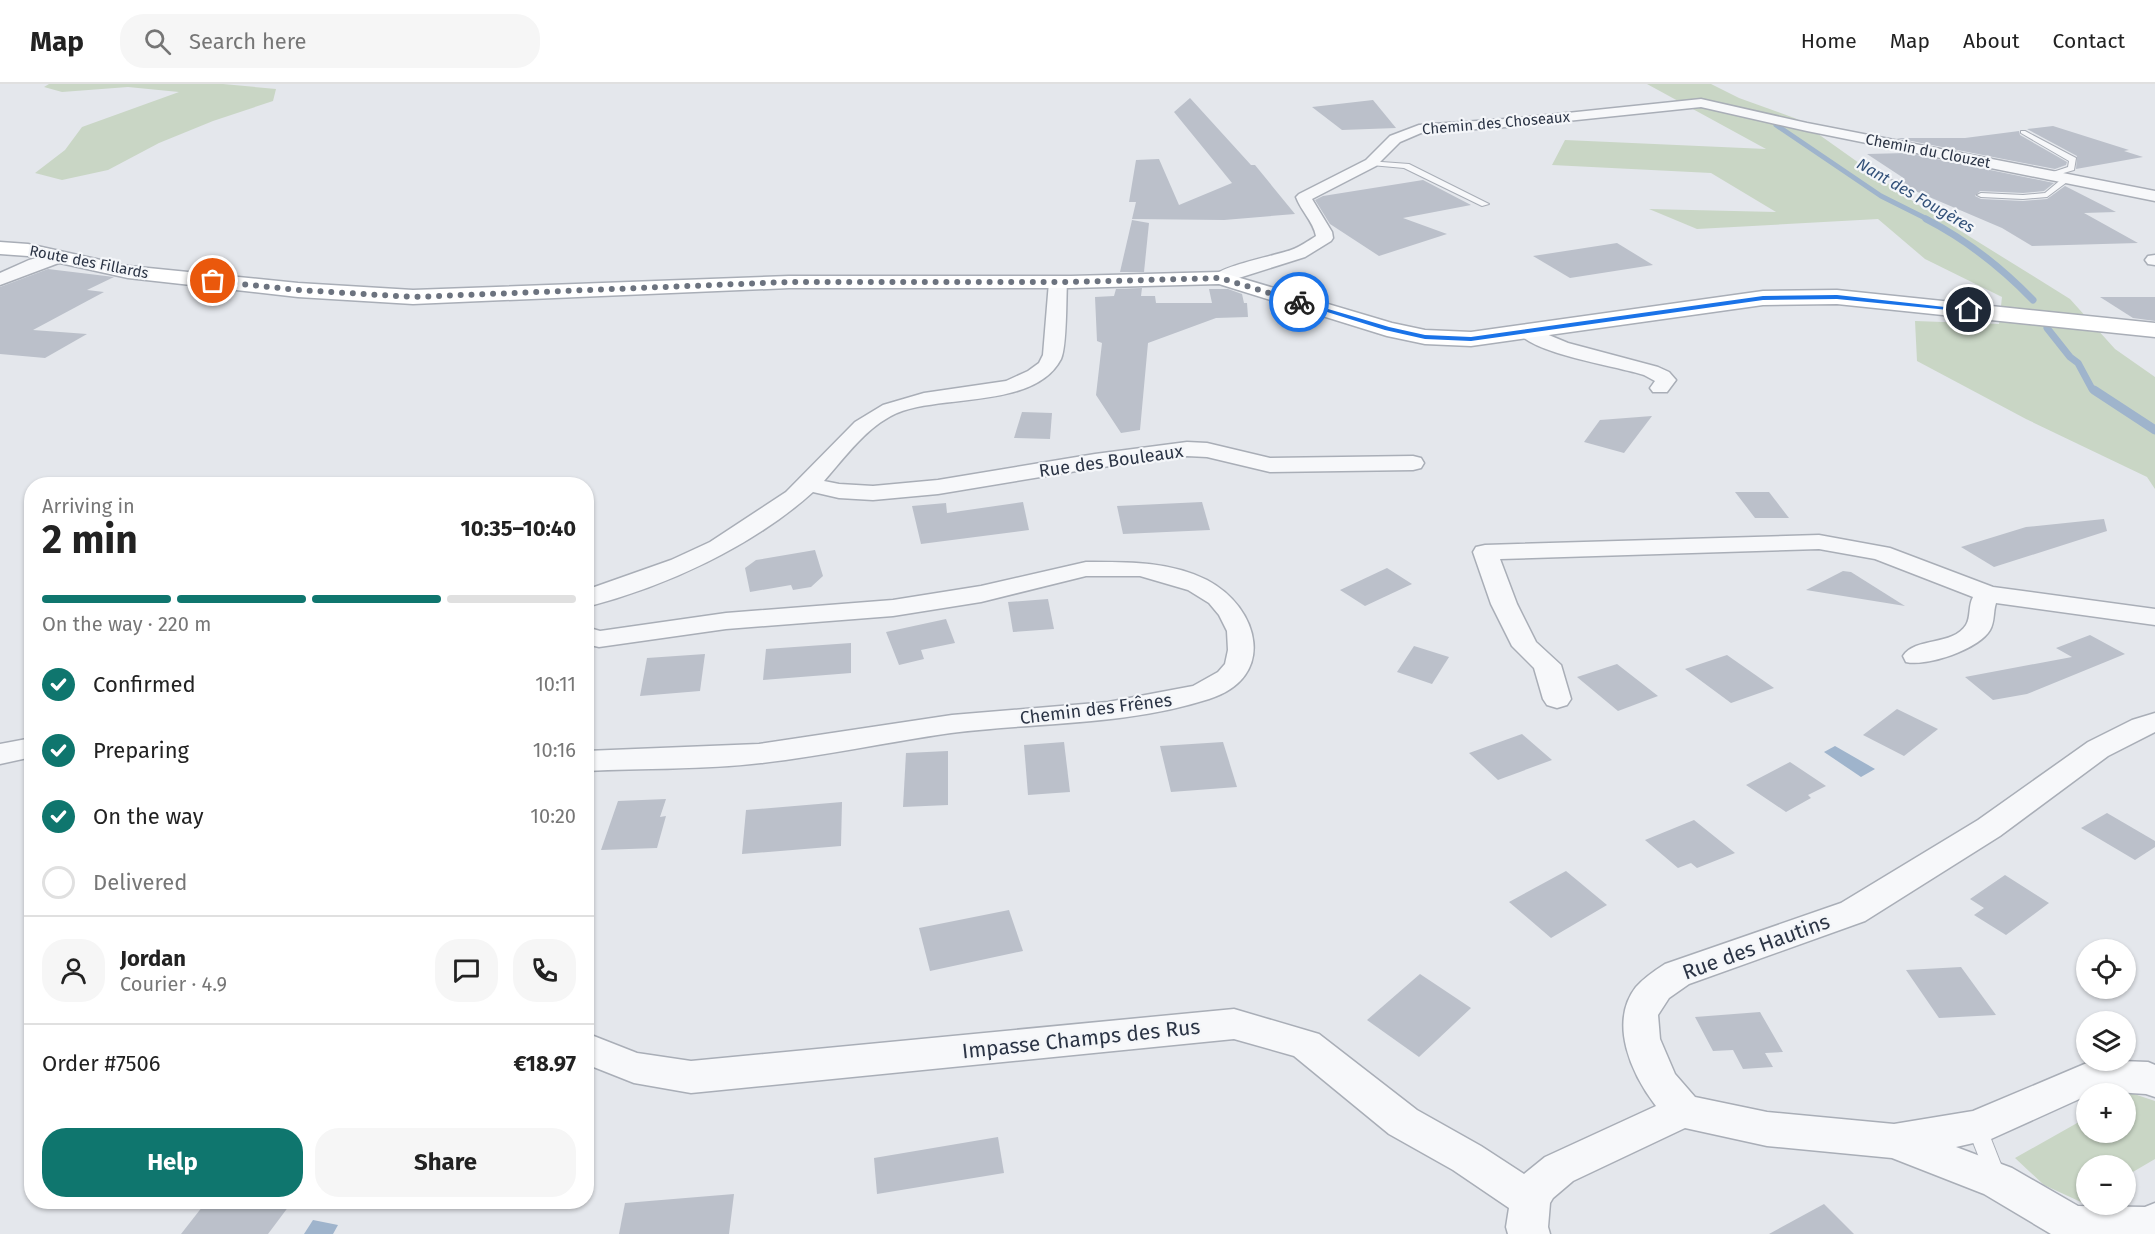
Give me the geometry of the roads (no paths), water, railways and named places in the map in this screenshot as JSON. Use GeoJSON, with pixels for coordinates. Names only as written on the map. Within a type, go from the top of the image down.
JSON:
{"type":"FeatureCollection","features":[{"type":"Feature","properties":{"kind":"street","name":"Chemin des Choseaux"},"geometry":{"type":"LineString","coordinates":[[1220,278],[1238,270],[1299,253],[1325,238],[1324,228],[1306,207],[1304,197],[1371,163],[1395,139],[1419,129],[1521,122],[1701,103]]}},
{"type":"Feature","properties":{"kind":"street","name":"Chemin du Clouzet"},"geometry":{"type":"LineString","coordinates":[[1701,103],[2155,196]]}},
{"type":"Feature","properties":{"kind":"street","name":"Route des Fillards"},"geometry":{"type":"LineString","coordinates":[[0,248],[28,250],[128,272],[298,290],[413,297],[789,282],[1058,282],[1220,278]]}},
{"type":"Feature","properties":{"kind":"street"},"geometry":{"type":"LineString","coordinates":[[0,280],[35,264],[58,257]]}},
{"type":"Feature","properties":{"kind":"street"},"geometry":{"type":"LineString","coordinates":[[1220,278],[1387,329],[1425,337],[1471,339],[1763,298],[1837,297],[2155,330]]}},
{"type":"Feature","properties":{"kind":"street"},"geometry":{"type":"LineString","coordinates":[[594,596],[711,552],[792,499],[810,484],[855,431],[869,419],[886,410],[905,402],[1027,380],[1048,365],[1053,356],[1058,282]]}},
{"type":"Feature","properties":{"kind":"street"},"geometry":{"type":"LineString","coordinates":[[1527,332],[1544,342],[1641,368],[1663,377],[1666,380],[1660,388]]}},
{"type":"Feature","properties":{"kind":"street","name":"Rue des Bouleaux"},"geometry":{"type":"LineString","coordinates":[[810,484],[838,491],[873,493],[1187,449],[1208,450],[1270,465],[1413,464]]}},
{"type":"Feature","properties":{"kind":"street"},"geometry":{"type":"LineString","coordinates":[[1557,699],[1547,665],[1525,646],[1504,604],[1485,552],[1818,542],[1881,554],[1988,594],[2155,617]]}},
{"type":"Feature","properties":{"kind":"street","name":"Chemin des Frênes"},"geometry":{"type":"LineString","coordinates":[[594,637],[599,639],[726,621],[893,608],[981,594],[1086,569],[1140,569],[1197,585],[1218,598],[1231,613],[1240,631],[1241,650],[1238,665],[1228,678],[1203,692],[1179,699],[1108,711],[952,724],[759,754],[594,761]]}},
{"type":"Feature","properties":{"kind":"street"},"geometry":{"type":"LineString","coordinates":[[1916,656],[1972,637],[1981,622],[1980,607],[1988,594]]}},
{"type":"Feature","properties":{"kind":"street","name":"Rue des Hautins"},"geometry":{"type":"LineString","coordinates":[[1683,1111],[1662,1085],[1642,1039],[1640,1015],[1647,999],[1657,988],[1677,974],[1853,912],[1989,828],[2098,749],[2142,726],[2155,722]]}},
{"type":"Feature","properties":{"kind":"street"},"geometry":{"type":"LineString","coordinates":[[0,754],[24,749]]}},
{"type":"Feature","properties":{"kind":"street","name":"Impasse Champs des Rus"},"geometry":{"type":"LineString","coordinates":[[594,1051],[634,1068],[691,1077],[1234,1024],[1306,1045],[1403,1122],[1467,1158],[1529,1217]]}},
{"type":"Feature","properties":{"kind":"street"},"geometry":{"type":"LineString","coordinates":[[1893,1142],[1977,1127],[2097,1075],[2148,1078],[2155,1081]]}},
{"type":"Feature","properties":{"kind":"street"},"geometry":{"type":"LineString","coordinates":[[1529,1217],[1539,1185],[1559,1169],[1683,1111],[1767,1129],[1893,1142],[1998,1181],[2073,1225],[2147,1226],[2155,1222]]}},
{"type":"Feature","properties":{"kind":"lane"},"geometry":{"type":"LineString","coordinates":[[2023,132],[2073,160],[2071,168],[2051,176]]}},
{"type":"Feature","properties":{"kind":"lane"},"geometry":{"type":"LineString","coordinates":[[1371,163],[1406,166],[1485,204]]}},
{"type":"Feature","properties":{"kind":"lane"},"geometry":{"type":"LineString","coordinates":[[1981,195],[2023,197],[2047,195],[2067,179]]}},
{"type":"Feature","properties":{"kind":"lane"},"geometry":{"type":"LineString","coordinates":[[1977,1127],[1998,1181]]}},
{"type":"Feature","properties":{"kind":"water"},"geometry":{"type":"Polygon","coordinates":[[[1835,746],[1875,769],[1861,777],[1824,752],[1835,746]]]}},
{"type":"Feature","properties":{"kind":"water"},"geometry":{"type":"Polygon","coordinates":[[[313,1220],[338,1225],[333,1234],[304,1234],[313,1220]]]}},
{"type":"Feature","properties":{"kind":"waterway","name":"Nant des Fougères"},"geometry":{"type":"LineString","coordinates":[[1776,125],[1881,196],[1929,220]]}},
{"type":"Feature","properties":{"kind":"waterway","name":"Nant des Fougères"},"geometry":{"type":"LineString","coordinates":[[1926,219],[1983,255],[2033,300]]}},
{"type":"Feature","properties":{"kind":"waterway","name":"Nant des Fougères"},"geometry":{"type":"LineString","coordinates":[[2047,328],[2070,357],[2078,363],[2092,389],[2097,392]]}},
{"type":"Feature","properties":{"kind":"waterway","name":"Nant des Fougères"},"geometry":{"type":"LineString","coordinates":[[2094,390],[2155,430]]}}]}
